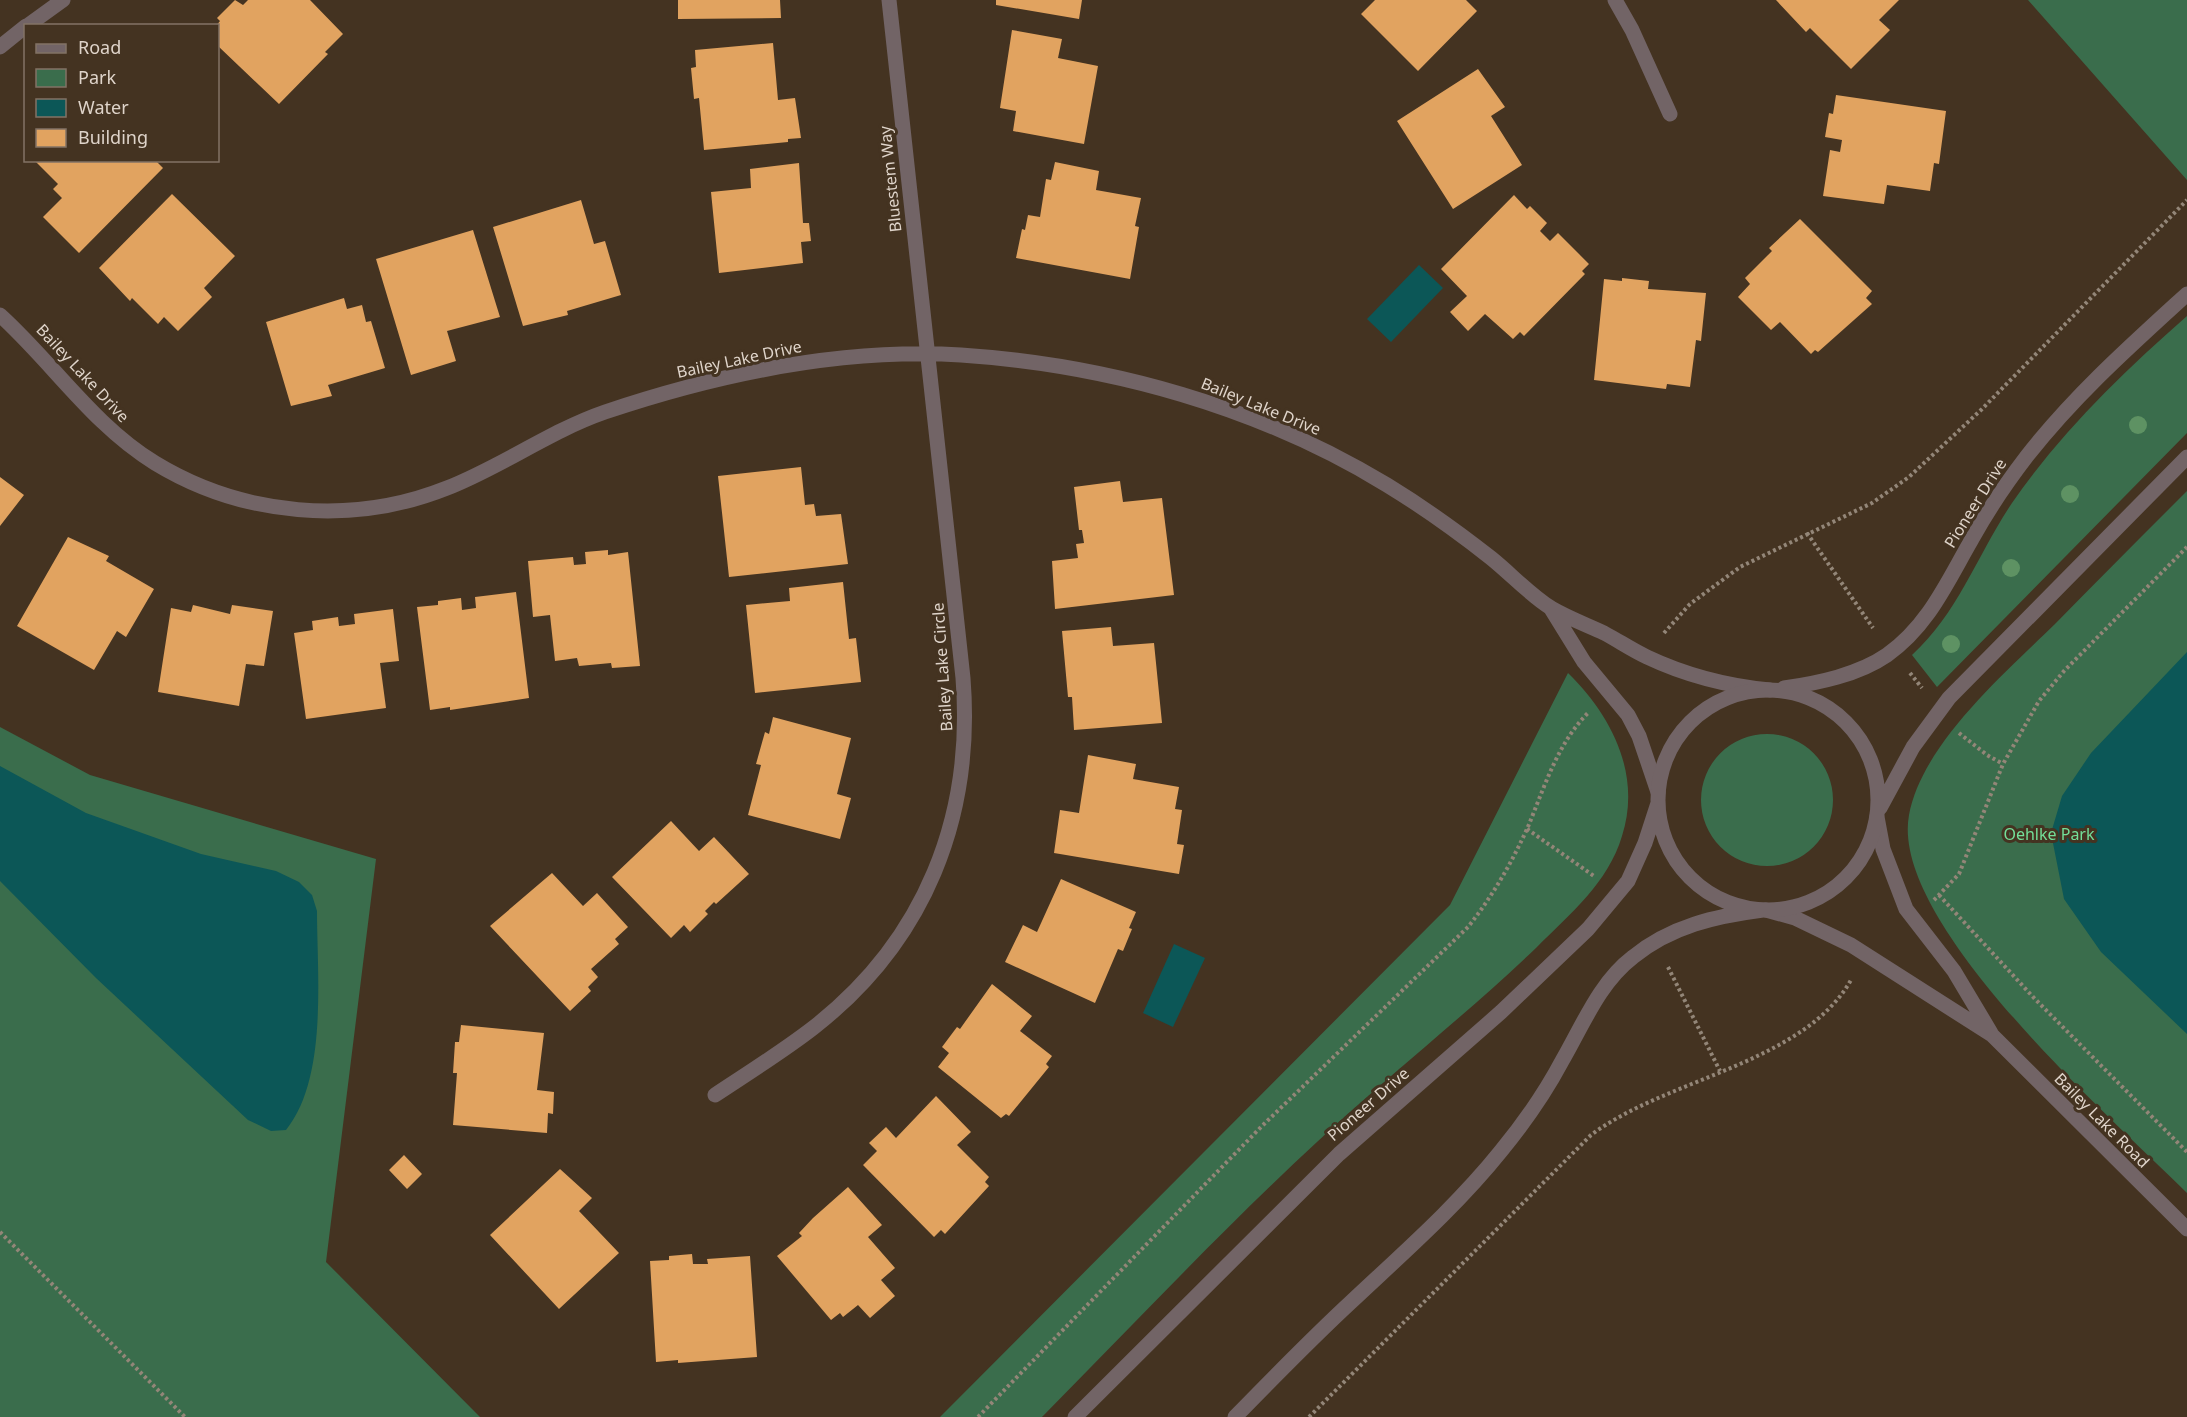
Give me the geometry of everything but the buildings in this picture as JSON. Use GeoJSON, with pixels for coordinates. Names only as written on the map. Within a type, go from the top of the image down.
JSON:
{"type":"FeatureCollection","features":[{"type":"Feature","properties":{"kind":"street"},"geometry":{"type":"LineString","coordinates":[[29,24],[63,0]]}},
{"type":"Feature","properties":{"kind":"street","name":"Bluestem Way"},"geometry":{"type":"LineString","coordinates":[[889,0],[927,354]]}},
{"type":"Feature","properties":{"kind":"street"},"geometry":{"type":"LineString","coordinates":[[1615,0],[1632,30],[1670,114]]}},
{"type":"Feature","properties":{"kind":"street"},"geometry":{"type":"LineString","coordinates":[[0,47],[24,28]]}},
{"type":"Feature","properties":{"kind":"street","name":"Pioneer Drive"},"geometry":{"type":"LineString","coordinates":[[1075,1417],[1339,1154],[1501,1012],[1588,929],[1628,881],[1646,843],[1667,756],[1690,722],[1725,698],[1828,678],[1869,665],[1885,656],[1915,630],[1941,597],[1995,500],[2049,428],[2104,369],[2187,294]]}},
{"type":"Feature","properties":{"kind":"street","name":"Bailey Lake Drive"},"geometry":{"type":"LineString","coordinates":[[0,315],[25,338],[99,420],[136,451],[160,466],[188,481],[253,504],[320,512],[406,501],[447,488],[566,429],[662,394],[791,365],[927,354],[1033,362],[1086,371],[1160,388],[1254,419],[1337,457],[1389,486],[1460,534],[1550,608],[1668,666],[1714,680],[1796,693],[1830,708],[1852,728],[1873,766],[1879,795],[1877,815]]}},
{"type":"Feature","properties":{"kind":"street","name":"Bailey Lake Circle"},"geometry":{"type":"LineString","coordinates":[[715,1095],[813,1028],[874,968],[895,944],[921,904],[934,877],[951,826],[963,768],[965,701],[927,354]]}},
{"type":"Feature","properties":{"kind":"street"},"geometry":{"type":"LineString","coordinates":[[1234,1417],[1317,1334],[1428,1232],[1471,1188],[1536,1105],[1597,998],[1624,964],[1648,945],[1676,931],[1730,914],[1785,909],[1809,902],[1842,882],[1865,853],[1877,815],[1913,747],[1949,698],[2187,457]]}},
{"type":"Feature","properties":{"kind":"street","name":"Bailey Lake Drive"},"geometry":{"type":"LineString","coordinates":[[1550,608],[1584,662],[1628,715],[1644,748],[1658,797]]}},
{"type":"Feature","properties":{"kind":"street","name":"Bailey Lake Road"},"geometry":{"type":"LineString","coordinates":[[1658,797],[1663,833],[1669,848],[1687,875],[1712,895],[1727,902],[1796,918],[1851,945],[1992,1035],[2187,1229]]}},
{"type":"Feature","properties":{"kind":"street","name":"Bailey Lake Road"},"geometry":{"type":"LineString","coordinates":[[1877,815],[1883,849],[1906,909],[1954,971],[1992,1035]]}},
{"type":"Feature","properties":{"kind":"path"},"geometry":{"type":"LineString","coordinates":[[1666,630],[1689,604],[1740,567],[1872,503],[1909,477],[1982,409],[2187,200]]}},
{"type":"Feature","properties":{"kind":"path"},"geometry":{"type":"LineString","coordinates":[[2187,548],[2064,671],[2039,701],[2003,764],[1959,874],[1939,894],[2034,998],[2187,1152]]}},
{"type":"Feature","properties":{"kind":"path"},"geometry":{"type":"LineString","coordinates":[[978,1417],[1261,1127],[1468,927],[1485,906],[1512,860],[1557,760],[1583,718]]}},
{"type":"Feature","properties":{"kind":"path"},"geometry":{"type":"LineString","coordinates":[[1309,1417],[1591,1135],[1635,1108],[1796,1034],[1826,1014],[1845,990]]}},
{"type":"Feature","properties":{"kind":"path"},"geometry":{"type":"LineString","coordinates":[[0,1232],[185,1417]]}},
{"type":"Feature","properties":{"kind":"green space"},"geometry":{"type":"Polygon","coordinates":[[[2028,0],[2187,0],[2187,180],[2028,0]]]}},
{"type":"Feature","properties":{"kind":"green space"},"geometry":{"type":"Polygon","coordinates":[[[2187,316],[2187,433],[1937,687],[1912,655],[1943,620],[1955,602],[2012,503],[2051,452],[2094,404],[2187,316]]]}},
{"type":"Feature","properties":{"kind":"green space","name":"Oehlke Park"},"geometry":{"type":"Polygon","coordinates":[[[2187,491],[2187,1193],[2062,1070],[2013,1017],[1969,963],[1934,909],[1912,859],[1909,815],[1917,788],[1930,762],[1968,711],[2187,491]]]}},
{"type":"Feature","properties":{"kind":"green space"},"geometry":{"type":"Polygon","coordinates":[[[1568,673],[1597,707],[1609,727],[1619,747],[1628,790],[1627,813],[1616,853],[1587,897],[1510,972],[1344,1117],[1282,1175],[1212,1243],[1042,1417],[940,1417],[1450,905],[1568,673]]]}},
{"type":"Feature","properties":{"kind":"green space"},"geometry":{"type":"Polygon","coordinates":[[[0,727],[90,775],[376,859],[326,1262],[480,1417],[0,1417],[0,727]]]}},
{"type":"Feature","properties":{"kind":"green space"},"geometry":{"type":"Polygon","coordinates":[[[1767,734],[1792,739],[1814,753],[1828,775],[1833,800],[1828,825],[1814,847],[1792,861],[1767,866],[1742,861],[1720,847],[1706,825],[1701,800],[1706,775],[1720,753],[1742,739],[1767,734]]]}},
{"type":"Feature","properties":{"kind":"water"},"geometry":{"type":"Polygon","coordinates":[[[1419,265],[1443,288],[1391,342],[1367,319],[1419,265]]]}},
{"type":"Feature","properties":{"kind":"water"},"geometry":{"type":"Polygon","coordinates":[[[2187,652],[2187,1034],[2101,952],[2064,899],[2051,833],[2062,796],[2091,753],[2187,652]]]}},
{"type":"Feature","properties":{"kind":"water"},"geometry":{"type":"Polygon","coordinates":[[[0,766],[86,813],[201,854],[276,871],[299,882],[312,895],[317,911],[318,965],[314,1055],[309,1083],[299,1108],[286,1130],[271,1131],[248,1120],[96,978],[0,881],[0,766]]]}},
{"type":"Feature","properties":{"kind":"water"},"geometry":{"type":"Polygon","coordinates":[[[1174,944],[1205,958],[1173,1027],[1143,1013],[1174,944]]]}}]}
